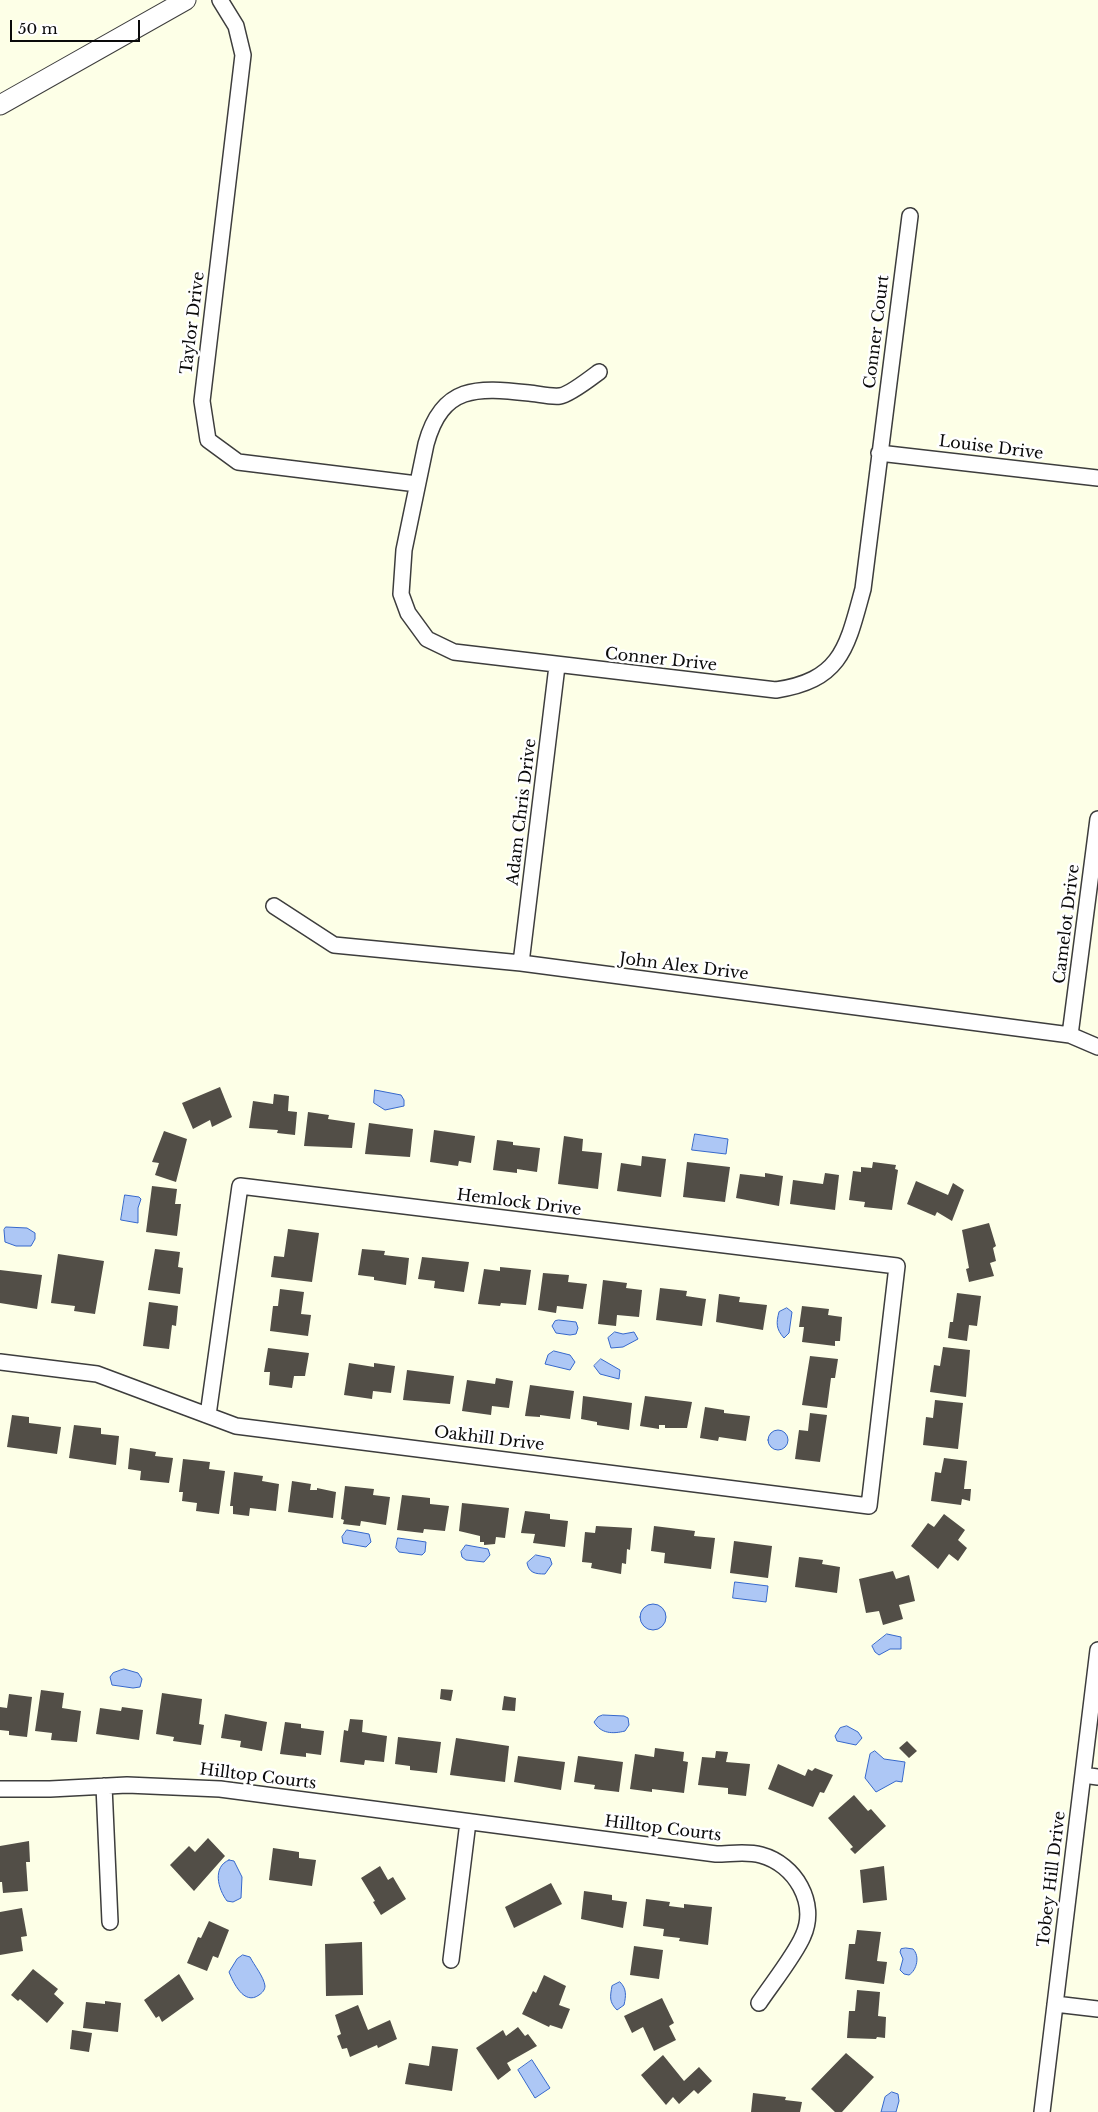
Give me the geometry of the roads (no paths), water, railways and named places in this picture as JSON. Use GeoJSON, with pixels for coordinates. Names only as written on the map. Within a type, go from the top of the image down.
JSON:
{"type":"FeatureCollection","features":[{"type":"Feature","properties":{"kind":"street"},"geometry":{"type":"LineString","coordinates":[[0,105],[186,0]]}},
{"type":"Feature","properties":{"kind":"street","name":"Taylor Drive"},"geometry":{"type":"LineString","coordinates":[[220,0],[236,26],[243,55],[202,401],[208,440],[238,462],[417,484]]}},
{"type":"Feature","properties":{"kind":"street","name":"Conner Court"},"geometry":{"type":"LineString","coordinates":[[879,453],[910,216]]}},
{"type":"Feature","properties":{"kind":"street","name":"Conner Drive"},"geometry":{"type":"LineString","coordinates":[[599,372],[561,396],[482,389],[464,394],[449,402],[438,414],[431,427],[404,550],[402,594],[408,612],[427,640],[454,652],[557,666],[776,690],[798,687],[823,676],[842,653],[851,631],[863,589],[879,453]]}},
{"type":"Feature","properties":{"kind":"street","name":"Louise Drive"},"geometry":{"type":"LineString","coordinates":[[879,453],[1098,478]]}},
{"type":"Feature","properties":{"kind":"street","name":"Adam Chris Drive"},"geometry":{"type":"LineString","coordinates":[[521,963],[557,666]]}},
{"type":"Feature","properties":{"kind":"street","name":"Camelot Drive"},"geometry":{"type":"LineString","coordinates":[[1070,1035],[1098,819]]}},
{"type":"Feature","properties":{"kind":"street","name":"John Alex Drive"},"geometry":{"type":"LineString","coordinates":[[274,906],[334,945],[521,963],[1070,1035],[1098,1047]]}},
{"type":"Feature","properties":{"kind":"street","name":"Hemlock Drive"},"geometry":{"type":"LineString","coordinates":[[208,1415],[240,1186],[897,1266],[883,1394]]}},
{"type":"Feature","properties":{"kind":"street","name":"Oakhill Drive"},"geometry":{"type":"LineString","coordinates":[[0,1362],[97,1374],[236,1426],[869,1506],[883,1394]]}},
{"type":"Feature","properties":{"kind":"street","name":"Tobey Hill Drive"},"geometry":{"type":"LineString","coordinates":[[1042,2112],[1098,1650]]}},
{"type":"Feature","properties":{"kind":"street"},"geometry":{"type":"LineString","coordinates":[[1083,1775],[1098,1777]]}},
{"type":"Feature","properties":{"kind":"street"},"geometry":{"type":"LineString","coordinates":[[104,1786],[110,1922]]}},
{"type":"Feature","properties":{"kind":"street","name":"Hilltop Courts"},"geometry":{"type":"LineString","coordinates":[[0,1789],[50,1790],[104,1786],[173,1786],[220,1789],[716,1854],[746,1852],[762,1855],[788,1870],[797,1880],[805,1896],[808,1918],[803,1936],[759,2003]]}},
{"type":"Feature","properties":{"kind":"street"},"geometry":{"type":"LineString","coordinates":[[451,1960],[468,1822]]}},
{"type":"Feature","properties":{"kind":"street"},"geometry":{"type":"LineString","coordinates":[[1055,2004],[1098,2009]]}},
{"type":"Feature","properties":{"kind":"water"},"geometry":{"type":"Polygon","coordinates":[[[375,1090],[401,1095],[404,1100],[404,1106],[385,1110],[374,1103],[375,1090]]]}},
{"type":"Feature","properties":{"kind":"water"},"geometry":{"type":"Polygon","coordinates":[[[695,1134],[728,1139],[726,1154],[692,1150],[695,1134]]]}},
{"type":"Feature","properties":{"kind":"water"},"geometry":{"type":"Polygon","coordinates":[[[125,1195],[141,1199],[138,1208],[138,1223],[121,1220],[125,1195]]]}},
{"type":"Feature","properties":{"kind":"water"},"geometry":{"type":"Polygon","coordinates":[[[6,1227],[27,1228],[35,1233],[35,1239],[31,1246],[16,1246],[5,1242],[4,1230],[6,1227]]]}},
{"type":"Feature","properties":{"kind":"water"},"geometry":{"type":"Polygon","coordinates":[[[787,1308],[792,1312],[789,1333],[784,1338],[779,1332],[777,1319],[779,1312],[787,1308]]]}},
{"type":"Feature","properties":{"kind":"water"},"geometry":{"type":"Polygon","coordinates":[[[555,1321],[576,1322],[578,1328],[576,1334],[556,1333],[552,1326],[555,1321]]]}},
{"type":"Feature","properties":{"kind":"water"},"geometry":{"type":"Polygon","coordinates":[[[615,1332],[623,1334],[634,1332],[638,1339],[623,1347],[611,1348],[608,1338],[615,1332]]]}},
{"type":"Feature","properties":{"kind":"water"},"geometry":{"type":"Polygon","coordinates":[[[554,1351],[570,1355],[575,1362],[570,1370],[545,1364],[548,1355],[554,1351]]]}},
{"type":"Feature","properties":{"kind":"water"},"geometry":{"type":"Polygon","coordinates":[[[601,1359],[620,1370],[619,1379],[600,1374],[594,1366],[601,1359]]]}},
{"type":"Feature","properties":{"kind":"water"},"geometry":{"type":"Polygon","coordinates":[[[778,1430],[785,1433],[788,1440],[785,1447],[778,1450],[771,1447],[768,1440],[771,1433],[778,1430]]]}},
{"type":"Feature","properties":{"kind":"water"},"geometry":{"type":"Polygon","coordinates":[[[347,1530],[369,1534],[371,1542],[366,1547],[343,1543],[342,1537],[347,1530]]]}},
{"type":"Feature","properties":{"kind":"water"},"geometry":{"type":"Polygon","coordinates":[[[398,1538],[426,1542],[425,1552],[422,1555],[399,1552],[396,1548],[398,1538]]]}},
{"type":"Feature","properties":{"kind":"water"},"geometry":{"type":"Polygon","coordinates":[[[466,1545],[488,1549],[490,1555],[484,1562],[466,1560],[462,1557],[461,1552],[466,1545]]]}},
{"type":"Feature","properties":{"kind":"water"},"geometry":{"type":"Polygon","coordinates":[[[536,1555],[550,1558],[552,1564],[545,1574],[538,1574],[529,1569],[527,1563],[536,1555]]]}},
{"type":"Feature","properties":{"kind":"water"},"geometry":{"type":"Polygon","coordinates":[[[735,1582],[768,1586],[766,1602],[733,1598],[735,1582]]]}},
{"type":"Feature","properties":{"kind":"water"},"geometry":{"type":"Polygon","coordinates":[[[653,1604],[662,1608],[666,1617],[662,1626],[653,1630],[644,1626],[640,1617],[644,1608],[653,1604]]]}},
{"type":"Feature","properties":{"kind":"water"},"geometry":{"type":"Polygon","coordinates":[[[887,1634],[901,1637],[901,1649],[890,1649],[879,1655],[872,1646],[887,1634]]]}},
{"type":"Feature","properties":{"kind":"water"},"geometry":{"type":"Polygon","coordinates":[[[124,1669],[138,1673],[142,1679],[140,1687],[112,1685],[110,1677],[113,1673],[124,1669]]]}},
{"type":"Feature","properties":{"kind":"water"},"geometry":{"type":"Polygon","coordinates":[[[603,1715],[624,1716],[628,1718],[629,1725],[625,1731],[612,1733],[604,1731],[594,1722],[603,1715]]]}},
{"type":"Feature","properties":{"kind":"water"},"geometry":{"type":"Polygon","coordinates":[[[847,1726],[858,1732],[862,1738],[856,1745],[837,1741],[835,1736],[840,1728],[847,1726]]]}},
{"type":"Feature","properties":{"kind":"water"},"geometry":{"type":"Polygon","coordinates":[[[875,1751],[884,1759],[905,1762],[902,1782],[896,1781],[876,1792],[865,1778],[870,1754],[875,1751]]]}},
{"type":"Feature","properties":{"kind":"water"},"geometry":{"type":"Polygon","coordinates":[[[229,1860],[234,1861],[242,1877],[241,1898],[233,1902],[227,1901],[221,1891],[218,1879],[220,1868],[229,1860]]]}},
{"type":"Feature","properties":{"kind":"water"},"geometry":{"type":"Polygon","coordinates":[[[901,1949],[913,1949],[917,1959],[914,1970],[909,1975],[904,1974],[900,1970],[903,1959],[900,1952],[901,1949]]]}},
{"type":"Feature","properties":{"kind":"water"},"geometry":{"type":"Polygon","coordinates":[[[243,1955],[250,1957],[264,1982],[265,1987],[263,1991],[254,1998],[244,1995],[240,1991],[229,1972],[237,1959],[243,1955]]]}},
{"type":"Feature","properties":{"kind":"water"},"geometry":{"type":"Polygon","coordinates":[[[620,1982],[625,1990],[625,1999],[624,2005],[617,2010],[611,2002],[611,1993],[612,1986],[620,1982]]]}},
{"type":"Feature","properties":{"kind":"water"},"geometry":{"type":"Polygon","coordinates":[[[532,2060],[550,2088],[535,2098],[518,2070],[532,2060]]]}},
{"type":"Feature","properties":{"kind":"water"},"geometry":{"type":"Polygon","coordinates":[[[892,2092],[898,2094],[899,2101],[896,2112],[881,2112],[885,2097],[892,2092]]]}}]}
